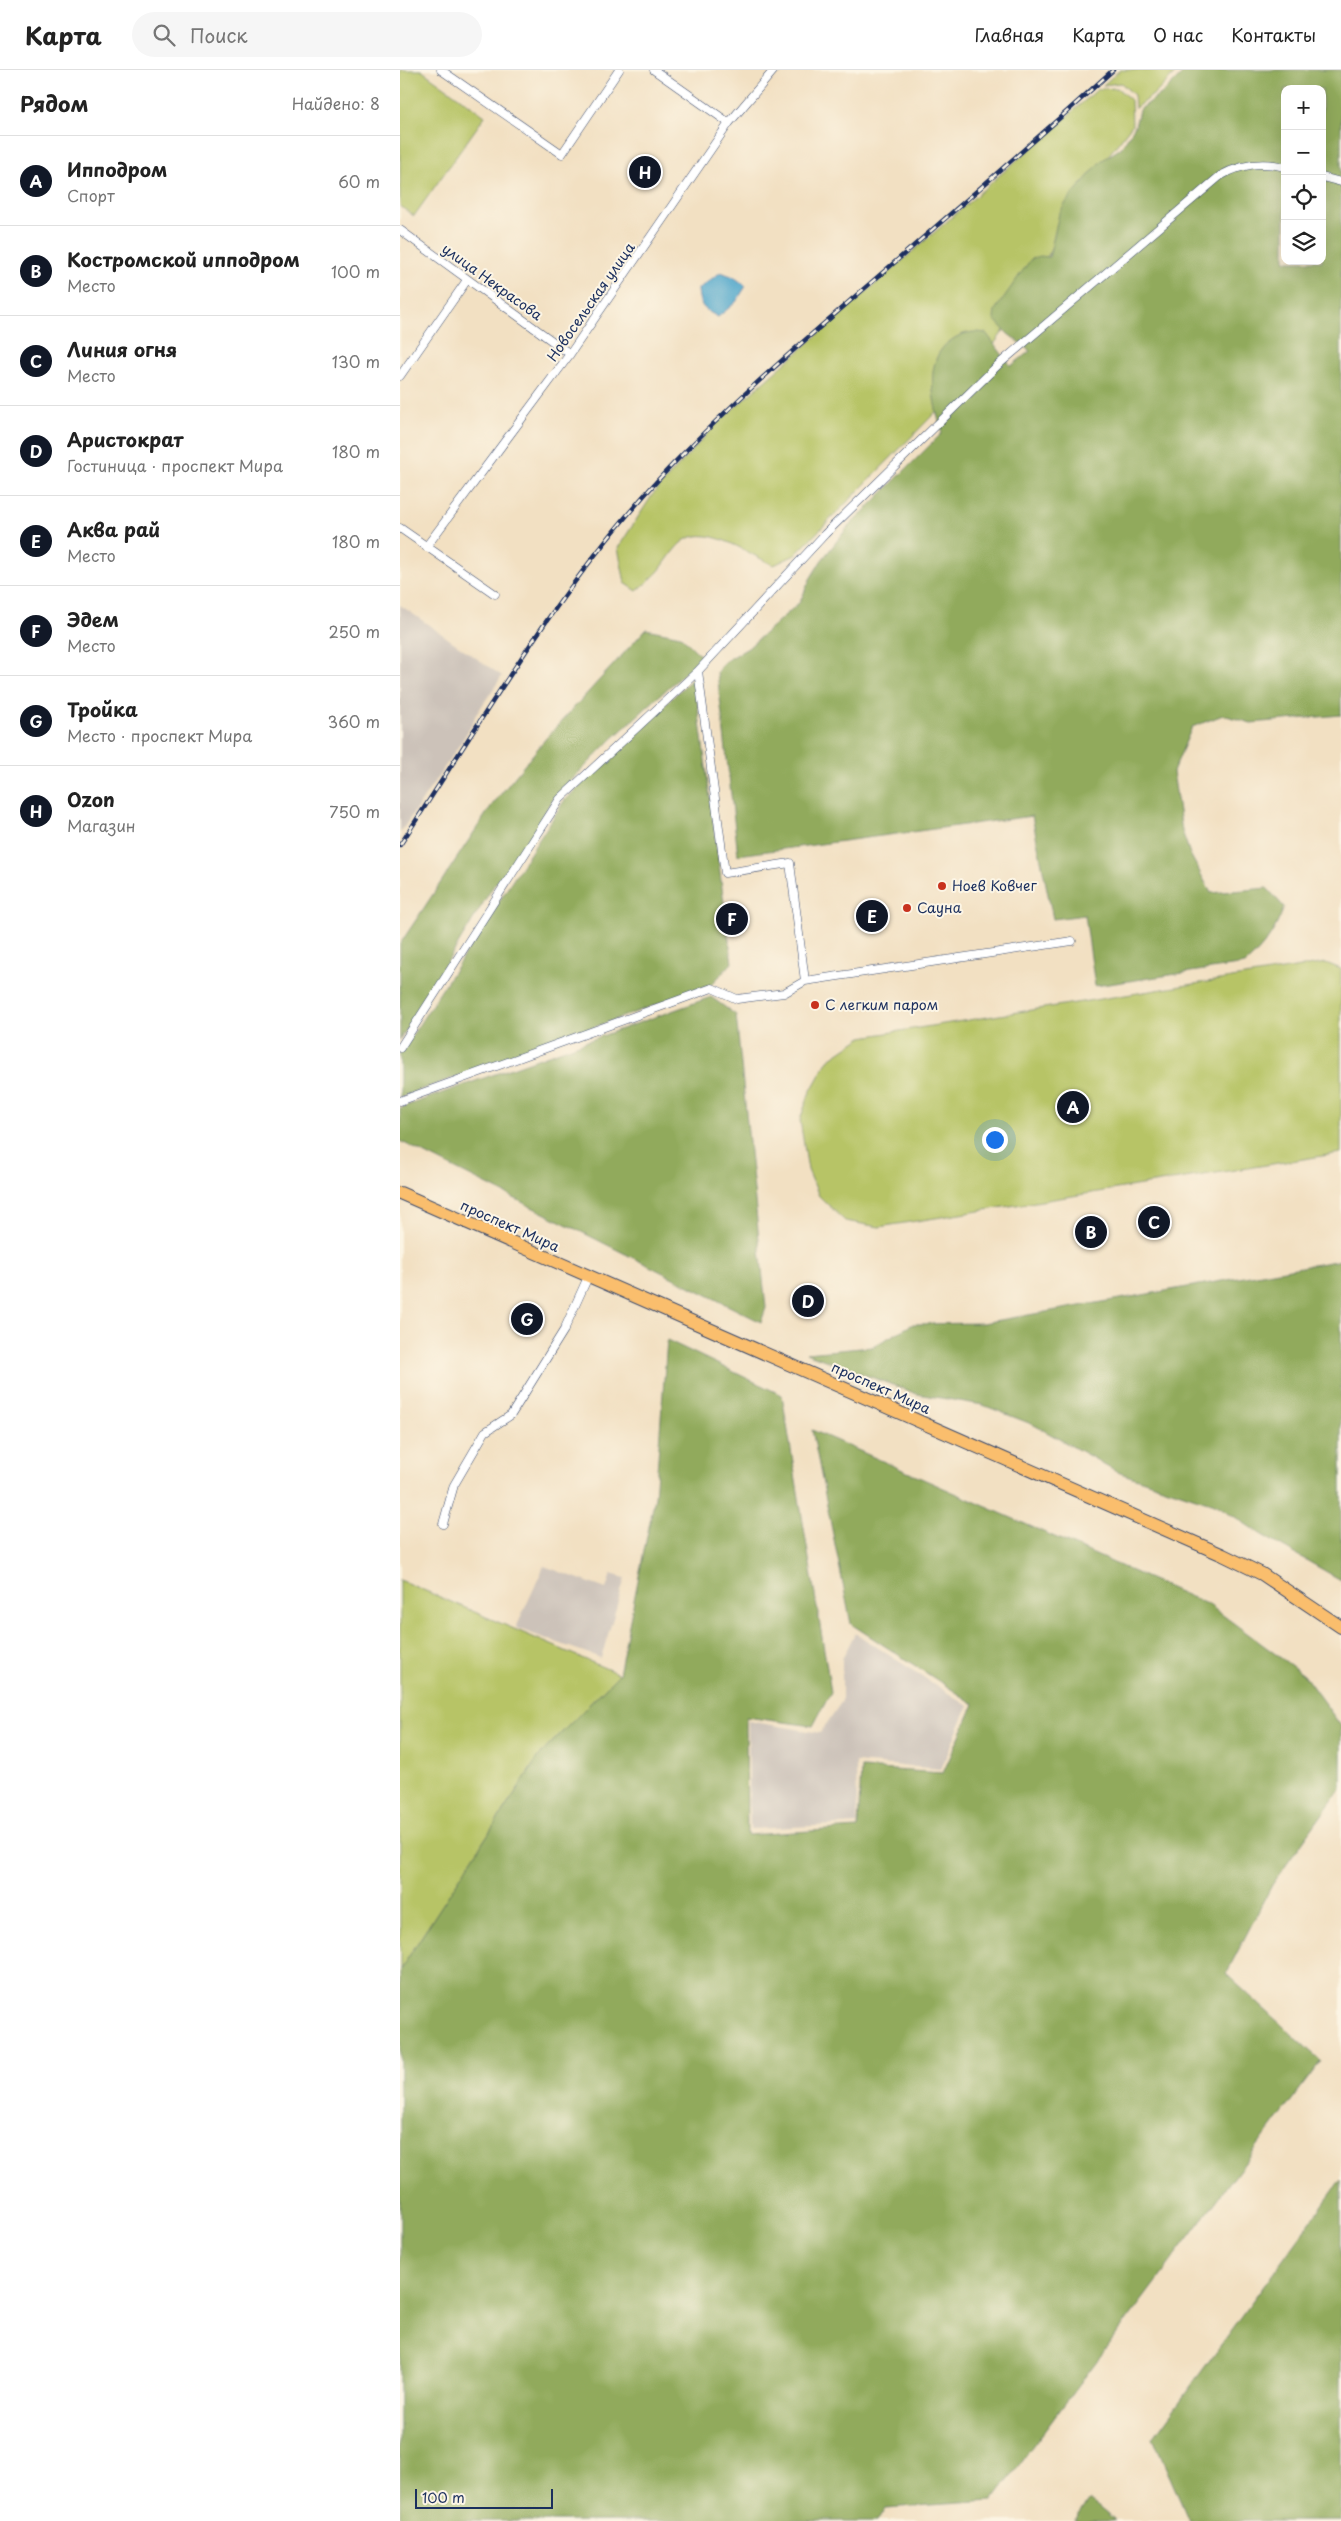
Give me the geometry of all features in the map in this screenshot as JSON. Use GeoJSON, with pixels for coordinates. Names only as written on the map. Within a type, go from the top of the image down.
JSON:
{"type":"FeatureCollection","features":[{"type":"Feature","properties":{"kind":"main road","name":"проспект Мира"},"geometry":{"type":"LineString","coordinates":[[400,1193],[1223,1555],[1262,1574],[1341,1627]]}},
{"type":"Feature","properties":{"kind":"street"},"geometry":{"type":"LineString","coordinates":[[442,70],[562,154],[619,70]]}},
{"type":"Feature","properties":{"kind":"street"},"geometry":{"type":"LineString","coordinates":[[654,70],[729,123]]}},
{"type":"Feature","properties":{"kind":"street","name":"Новосельская улица"},"geometry":{"type":"LineString","coordinates":[[426,547],[570,354],[729,123],[774,70]]}},
{"type":"Feature","properties":{"kind":"street"},"geometry":{"type":"LineString","coordinates":[[400,1048],[560,799],[698,671],[824,534],[1005,359],[1220,176],[1236,167],[1250,164],[1281,167]]}},
{"type":"Feature","properties":{"kind":"street"},"geometry":{"type":"LineString","coordinates":[[1326,178],[1341,182]]}},
{"type":"Feature","properties":{"kind":"street","name":"улица Некрасова"},"geometry":{"type":"LineString","coordinates":[[400,230],[570,354]]}},
{"type":"Feature","properties":{"kind":"street"},"geometry":{"type":"LineString","coordinates":[[400,376],[467,280]]}},
{"type":"Feature","properties":{"kind":"street"},"geometry":{"type":"LineString","coordinates":[[400,528],[495,594]]}},
{"type":"Feature","properties":{"kind":"street"},"geometry":{"type":"LineString","coordinates":[[698,671],[725,873],[790,863],[805,981]]}},
{"type":"Feature","properties":{"kind":"street"},"geometry":{"type":"LineString","coordinates":[[400,1101],[712,988],[737,999],[784,993],[805,981],[1072,941]]}},
{"type":"Feature","properties":{"kind":"street"},"geometry":{"type":"LineString","coordinates":[[443,1524],[454,1485],[485,1432],[511,1414],[564,1330],[588,1276]]}},
{"type":"Feature","properties":{"kind":"shaded area"},"geometry":{"type":"Polygon","coordinates":[[[400,605],[502,676],[475,716],[473,723],[452,756],[400,833],[400,605]]]}},
{"type":"Feature","properties":{"kind":"shaded area"},"geometry":{"type":"Polygon","coordinates":[[[544,1566],[606,1589],[611,1574],[625,1578],[601,1658],[516,1628],[544,1566]]]}},
{"type":"Feature","properties":{"kind":"shaded area"},"geometry":{"type":"Polygon","coordinates":[[[855,1633],[968,1706],[941,1769],[856,1762],[857,1824],[750,1829],[748,1721],[820,1733],[842,1701],[842,1659],[855,1633]]]}},
{"type":"Feature","properties":{"kind":"green space"},"geometry":{"type":"Polygon","coordinates":[[[400,70],[421,70],[485,116],[414,216],[400,206],[400,70]]]}},
{"type":"Feature","properties":{"kind":"green space"},"geometry":{"type":"Polygon","coordinates":[[[1120,70],[1178,70],[1157,92],[1135,108],[1134,95],[1121,83],[1103,85],[1120,70]]]}},
{"type":"Feature","properties":{"kind":"green space"},"geometry":{"type":"Polygon","coordinates":[[[1186,70],[1341,70],[1341,715],[1251,723],[1223,715],[1192,727],[1173,772],[1182,831],[1190,854],[1211,893],[1267,888],[1284,907],[1269,938],[1245,964],[1095,986],[1085,915],[1053,919],[1032,816],[738,855],[717,672],[724,662],[748,648],[800,602],[810,579],[821,561],[848,527],[942,433],[932,382],[933,369],[943,347],[961,335],[977,332],[986,333],[1011,366],[1030,351],[1007,333],[994,319],[995,310],[1031,259],[1039,256],[1049,257],[1059,214],[1067,201],[1101,161],[1121,148],[1135,126],[1139,110],[1165,91],[1186,70]]]}},
{"type":"Feature","properties":{"kind":"green space"},"geometry":{"type":"Polygon","coordinates":[[[1117,88],[1131,100],[1132,125],[1074,200],[1028,298],[986,355],[931,417],[795,555],[774,565],[730,543],[706,536],[695,536],[681,543],[657,573],[637,591],[625,583],[618,548],[653,494],[717,423],[1098,89],[1117,88]]]}},
{"type":"Feature","properties":{"kind":"green space"},"geometry":{"type":"Polygon","coordinates":[[[646,629],[681,636],[702,657],[612,739],[554,798],[516,861],[494,885],[400,1040],[400,944],[492,805],[547,737],[646,629]]]}},
{"type":"Feature","properties":{"kind":"green space"},"geometry":{"type":"Polygon","coordinates":[[[694,677],[732,963],[711,985],[400,1097],[400,1054],[564,801],[694,677]]]}},
{"type":"Feature","properties":{"kind":"green space"},"geometry":{"type":"Polygon","coordinates":[[[1326,963],[1341,969],[1341,1153],[879,1227],[845,1221],[819,1196],[808,1170],[800,1120],[809,1094],[828,1060],[862,1037],[1326,963]]]}},
{"type":"Feature","properties":{"kind":"green space"},"geometry":{"type":"Polygon","coordinates":[[[711,997],[736,1015],[766,1308],[761,1322],[400,1141],[400,1108],[711,997]]]}},
{"type":"Feature","properties":{"kind":"green space"},"geometry":{"type":"Polygon","coordinates":[[[1341,1260],[1341,1580],[1262,1535],[1217,1505],[1120,1473],[1034,1425],[983,1405],[917,1394],[806,1353],[872,1347],[913,1324],[983,1323],[1341,1260]]]}},
{"type":"Feature","properties":{"kind":"green space"},"geometry":{"type":"Polygon","coordinates":[[[667,1340],[782,1395],[831,1692],[813,1726],[746,1717],[747,1835],[858,1828],[861,1768],[943,1773],[974,1704],[851,1624],[812,1430],[1209,1605],[1304,1675],[1341,1726],[1341,1788],[1272,1885],[1226,1974],[1321,2061],[992,2501],[885,2508],[877,2521],[400,2521],[400,1970],[539,1756],[619,1674],[655,1497],[667,1340]]]}},
{"type":"Feature","properties":{"kind":"green space"},"geometry":{"type":"Polygon","coordinates":[[[400,1580],[619,1674],[539,1756],[400,1970],[400,1580]]]}},
{"type":"Feature","properties":{"kind":"green space"},"geometry":{"type":"Polygon","coordinates":[[[1341,2180],[1341,2521],[1189,2521],[1153,2438],[1341,2180]]]}},
{"type":"Feature","properties":{"kind":"green space"},"geometry":{"type":"Polygon","coordinates":[[[1090,2500],[1115,2521],[1074,2521],[1090,2500]]]}},
{"type":"Feature","properties":{"kind":"water"},"geometry":{"type":"Polygon","coordinates":[[[721,272],[734,277],[746,286],[736,302],[718,317],[703,306],[699,299],[698,289],[721,272]]]}},
{"type":"Feature","properties":{"kind":"railway"},"geometry":{"type":"LineString","coordinates":[[400,845],[553,611],[621,522],[658,480],[683,453],[763,377],[1113,70]]}},
{"type":"Feature","properties":{"kind":"place","name":"Ozon"},"geometry":{"type":"Point","coordinates":[645,172]}},
{"type":"Feature","properties":{"kind":"place","name":"Ноев Ковчег"},"geometry":{"type":"Point","coordinates":[942,886]}},
{"type":"Feature","properties":{"kind":"place","name":"Сауна"},"geometry":{"type":"Point","coordinates":[907,908]}},
{"type":"Feature","properties":{"kind":"place","name":"Аква рай"},"geometry":{"type":"Point","coordinates":[872,916]}},
{"type":"Feature","properties":{"kind":"place","name":"Эдем"},"geometry":{"type":"Point","coordinates":[732,919]}},
{"type":"Feature","properties":{"kind":"place","name":"С легким паром"},"geometry":{"type":"Point","coordinates":[815,1005]}},
{"type":"Feature","properties":{"kind":"place","name":"Ипподром"},"geometry":{"type":"Point","coordinates":[1073,1107]}},
{"type":"Feature","properties":{"kind":"place","name":"Линия огня"},"geometry":{"type":"Point","coordinates":[1154,1222]}},
{"type":"Feature","properties":{"kind":"place","name":"Костромской ипподром"},"geometry":{"type":"Point","coordinates":[1091,1232]}},
{"type":"Feature","properties":{"kind":"place","name":"Аристократ"},"geometry":{"type":"Point","coordinates":[808,1301]}},
{"type":"Feature","properties":{"kind":"place","name":"Тройка"},"geometry":{"type":"Point","coordinates":[527,1319]}}]}
